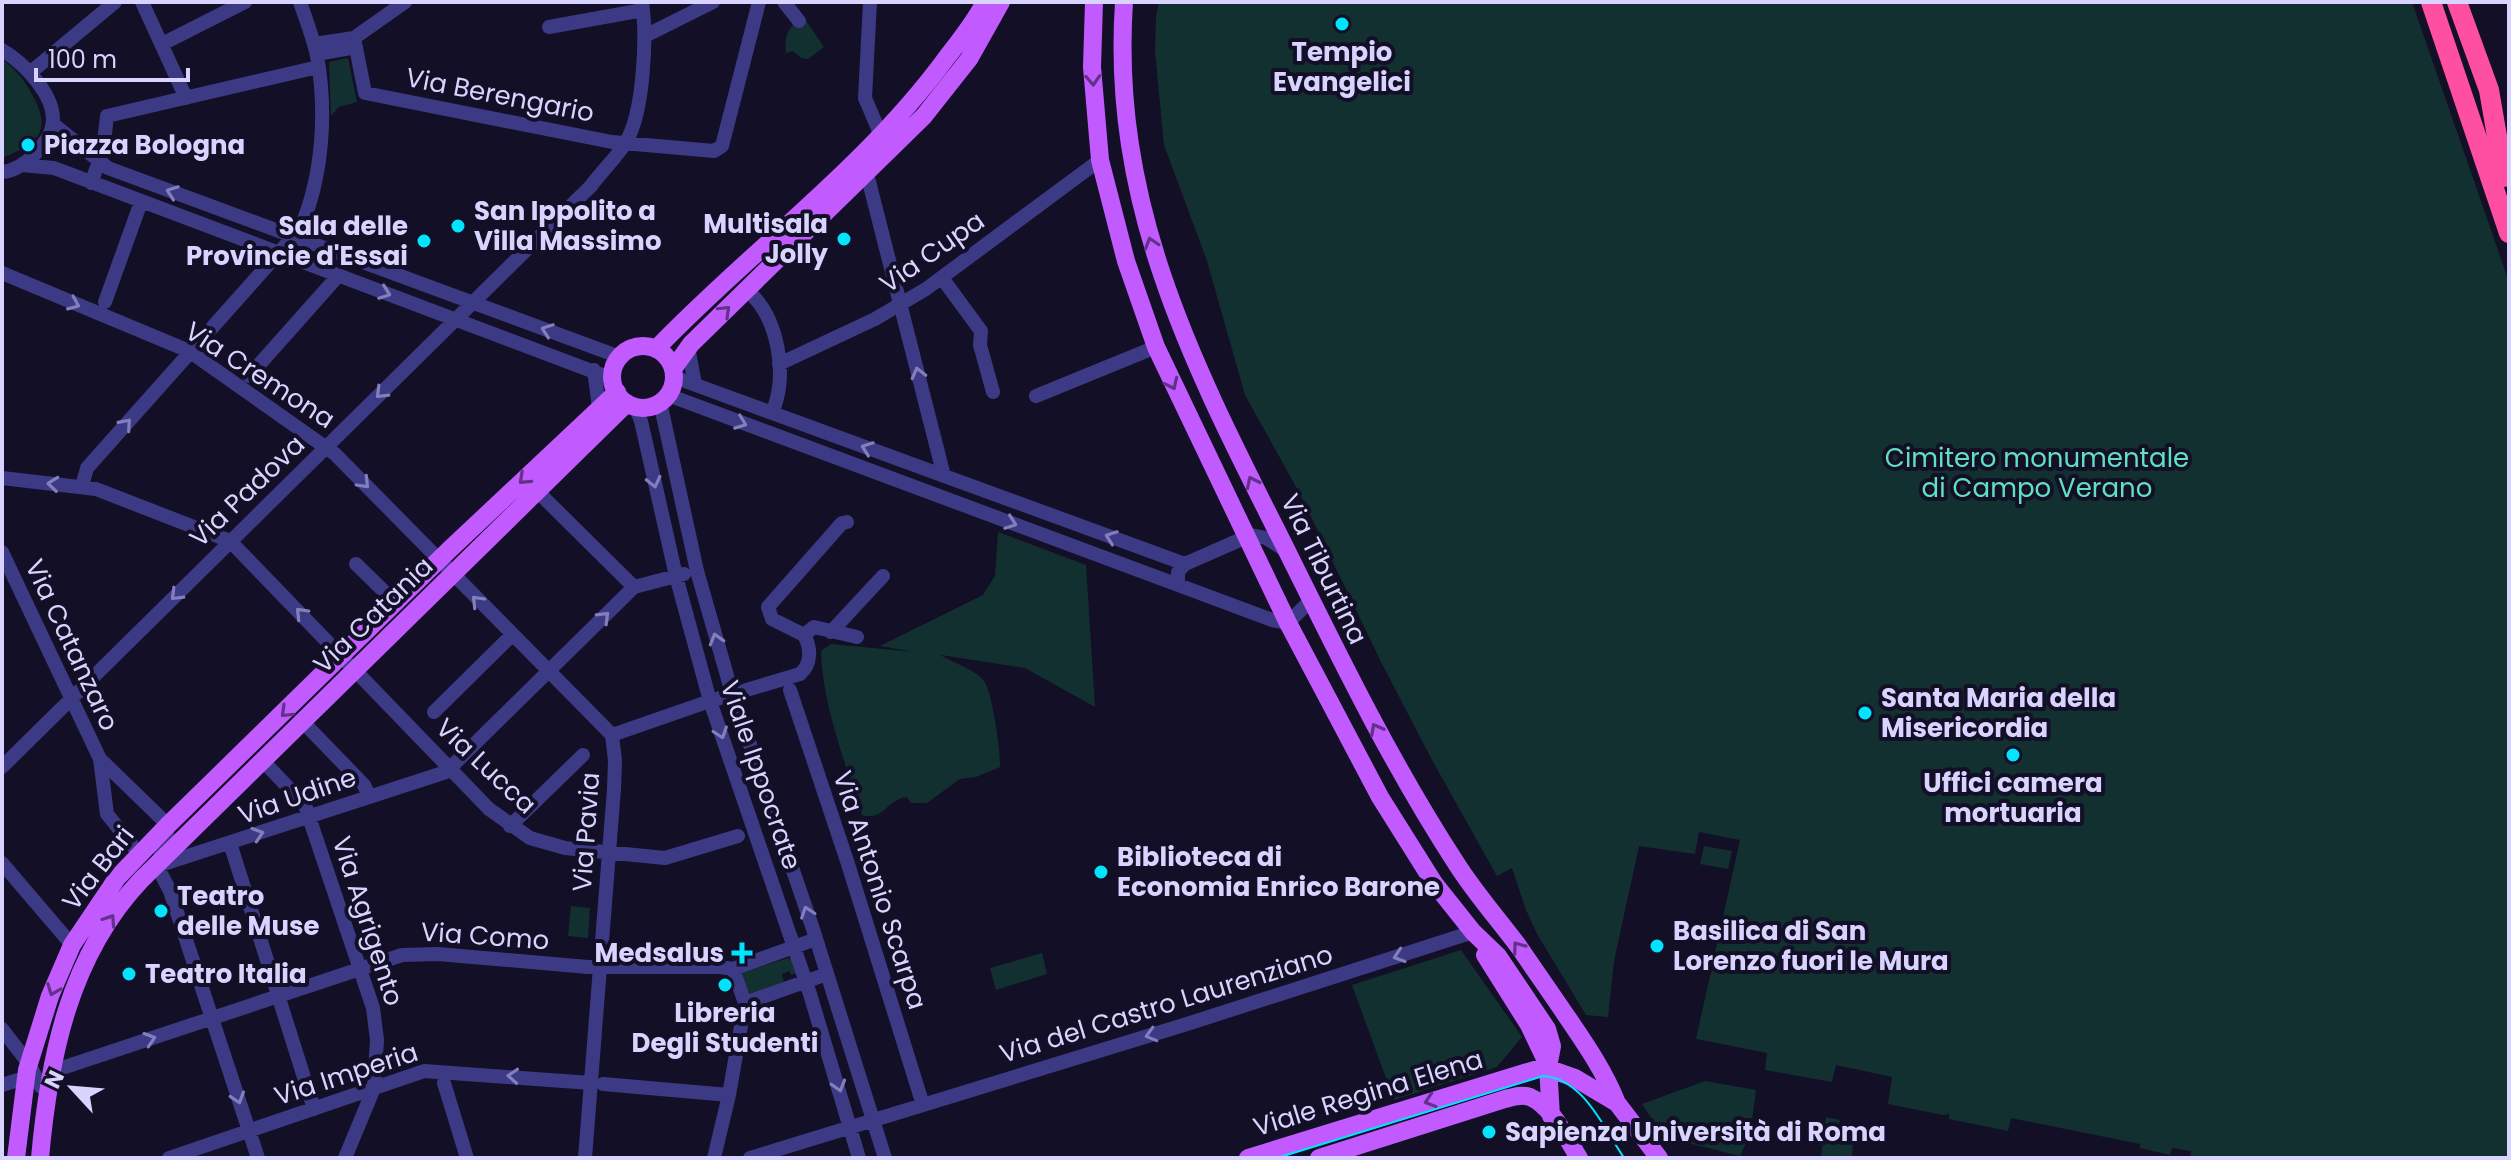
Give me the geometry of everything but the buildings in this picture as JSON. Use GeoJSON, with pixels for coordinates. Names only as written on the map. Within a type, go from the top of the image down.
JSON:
{"type":"FeatureCollection","features":[{"type":"Feature","properties":{"kind":"highway"},"geometry":{"type":"LineString","coordinates":[[2419,2],[2459,119],[2507,227]]}},
{"type":"Feature","properties":{"kind":"highway"},"geometry":{"type":"LineString","coordinates":[[2431,2],[2507,227]]}},
{"type":"Feature","properties":{"kind":"highway"},"geometry":{"type":"LineString","coordinates":[[2444,2],[2506,185]]}},
{"type":"Feature","properties":{"kind":"highway"},"geometry":{"type":"LineString","coordinates":[[2457,2],[2509,151]]}},
{"type":"Feature","properties":{"kind":"highway"},"geometry":{"type":"LineString","coordinates":[[2489,90],[2506,185]]}},
{"type":"Feature","properties":{"kind":"main road"},"geometry":{"type":"LineString","coordinates":[[1094,2],[1092,67],[1100,160],[1126,261],[1156,347],[1288,623],[1380,797],[1434,883],[1473,932],[1508,968],[1544,1023],[1551,1042],[1548,1067],[1551,1116],[1579,1158]]}},
{"type":"Feature","properties":{"kind":"main road","name":"Via Tiburtina"},"geometry":{"type":"LineString","coordinates":[[1124,2],[1122,68],[1125,122],[1137,188],[1153,251],[1187,346],[1369,717],[1458,867],[1519,947],[1594,1055],[1617,1103]]}},
{"type":"Feature","properties":{"kind":"main road"},"geometry":{"type":"LineString","coordinates":[[674,373],[668,358],[656,349],[637,347],[620,357],[615,366],[627,400],[648,407],[664,399],[688,347],[884,144],[941,97],[967,46],[997,5]]}},
{"type":"Feature","properties":{"kind":"main road"},"geometry":{"type":"LineString","coordinates":[[656,349],[865,163]]}},
{"type":"Feature","properties":{"kind":"main road","name":"Via Catania"},"geometry":{"type":"LineString","coordinates":[[157,866],[302,721],[397,604],[439,561],[602,416],[627,400]]}},
{"type":"Feature","properties":{"kind":"main road","name":"Via Catania"},"geometry":{"type":"LineString","coordinates":[[167,826],[452,575],[537,491],[602,416]]}},
{"type":"Feature","properties":{"kind":"main road","name":"Via Bari"},"geometry":{"type":"LineString","coordinates":[[40,1158],[38,1080],[53,988],[72,945],[109,888],[167,826]]}},
{"type":"Feature","properties":{"kind":"main road","name":"Via Bari"},"geometry":{"type":"LineString","coordinates":[[16,1158],[38,1080],[90,953],[127,896],[157,866]]}},
{"type":"Feature","properties":{"kind":"main road"},"geometry":{"type":"LineString","coordinates":[[1548,1067],[1575,1078],[1617,1103],[1659,1158]]}},
{"type":"Feature","properties":{"kind":"main road","name":"Viale Regina Elena"},"geometry":{"type":"LineString","coordinates":[[1248,1158],[1505,1077],[1548,1067]]}},
{"type":"Feature","properties":{"kind":"main road","name":"Viale Regina Elena"},"geometry":{"type":"LineString","coordinates":[[1319,1158],[1505,1099],[1524,1096],[1533,1099],[1551,1116]]}},
{"type":"Feature","properties":{"kind":"street"},"geometry":{"type":"LineString","coordinates":[[31,72],[115,2]]}},
{"type":"Feature","properties":{"kind":"street"},"geometry":{"type":"LineString","coordinates":[[142,2],[186,98]]}},
{"type":"Feature","properties":{"kind":"street"},"geometry":{"type":"LineString","coordinates":[[162,44],[245,2]]}},
{"type":"Feature","properties":{"kind":"street"},"geometry":{"type":"LineString","coordinates":[[82,486],[87,468],[294,237],[303,222],[314,188],[322,111],[316,55],[300,2]]}},
{"type":"Feature","properties":{"kind":"street"},"geometry":{"type":"LineString","coordinates":[[91,183],[100,162],[107,116],[186,98],[355,43],[405,2]]}},
{"type":"Feature","properties":{"kind":"street"},"geometry":{"type":"LineString","coordinates":[[645,36],[713,2]]}},
{"type":"Feature","properties":{"kind":"street","name":"Via Berengario"},"geometry":{"type":"LineString","coordinates":[[355,43],[365,93],[625,143],[710,151],[721,148],[759,2]]}},
{"type":"Feature","properties":{"kind":"street"},"geometry":{"type":"LineString","coordinates":[[784,2],[799,21]]}},
{"type":"Feature","properties":{"kind":"street"},"geometry":{"type":"LineString","coordinates":[[870,2],[865,98],[884,144]]}},
{"type":"Feature","properties":{"kind":"street"},"geometry":{"type":"LineString","coordinates":[[967,46],[957,34],[976,2]]}},
{"type":"Feature","properties":{"kind":"street"},"geometry":{"type":"LineString","coordinates":[[549,27],[642,6],[645,36],[641,83],[625,143]]}},
{"type":"Feature","properties":{"kind":"street"},"geometry":{"type":"LineString","coordinates":[[2,50],[31,72],[46,99],[53,124],[108,168],[620,357]]}},
{"type":"Feature","properties":{"kind":"street"},"geometry":{"type":"LineString","coordinates":[[4,175],[22,165],[48,137],[53,124]]}},
{"type":"Feature","properties":{"kind":"street","name":"Via Padova"},"geometry":{"type":"LineString","coordinates":[[2,767],[572,207],[625,143]]}},
{"type":"Feature","properties":{"kind":"street","name":"Via Cupa"},"geometry":{"type":"LineString","coordinates":[[779,364],[828,343],[900,305],[942,278],[1100,160]]}},
{"type":"Feature","properties":{"kind":"street"},"geometry":{"type":"LineString","coordinates":[[865,163],[944,476]]}},
{"type":"Feature","properties":{"kind":"street"},"geometry":{"type":"LineString","coordinates":[[22,165],[48,167],[594,370],[627,400],[629,419],[602,416],[594,370]]}},
{"type":"Feature","properties":{"kind":"street"},"geometry":{"type":"LineString","coordinates":[[105,302],[141,202]]}},
{"type":"Feature","properties":{"kind":"street","name":"Via Cremona"},"geometry":{"type":"LineString","coordinates":[[2,273],[189,351],[326,447],[452,575]]}},
{"type":"Feature","properties":{"kind":"street"},"geometry":{"type":"LineString","coordinates":[[249,376],[338,276]]}},
{"type":"Feature","properties":{"kind":"street"},"geometry":{"type":"LineString","coordinates":[[942,278],[981,331],[980,345],[993,392]]}},
{"type":"Feature","properties":{"kind":"street"},"geometry":{"type":"LineString","coordinates":[[754,297],[769,320],[779,364],[781,383],[775,405]]}},
{"type":"Feature","properties":{"kind":"street"},"geometry":{"type":"LineString","coordinates":[[688,347],[695,384]]}},
{"type":"Feature","properties":{"kind":"street"},"geometry":{"type":"LineString","coordinates":[[1036,396],[1156,347]]}},
{"type":"Feature","properties":{"kind":"street"},"geometry":{"type":"LineString","coordinates":[[674,373],[787,419],[1185,564]]}},
{"type":"Feature","properties":{"kind":"street"},"geometry":{"type":"LineString","coordinates":[[664,399],[779,437],[1288,623],[1310,601]]}},
{"type":"Feature","properties":{"kind":"street","name":"Viale Ippocrate"},"geometry":{"type":"LineString","coordinates":[[664,399],[697,571],[732,693],[816,939],[885,1158]]}},
{"type":"Feature","properties":{"kind":"street","name":"Viale Ippocrate"},"geometry":{"type":"LineString","coordinates":[[627,400],[710,701],[806,982],[859,1156]]}},
{"type":"Feature","properties":{"kind":"street"},"geometry":{"type":"LineString","coordinates":[[779,437],[787,419]]}},
{"type":"Feature","properties":{"kind":"street"},"geometry":{"type":"LineString","coordinates":[[2,478],[82,486],[104,492],[230,541]]}},
{"type":"Feature","properties":{"kind":"street"},"geometry":{"type":"LineString","coordinates":[[537,491],[634,587]]}},
{"type":"Feature","properties":{"kind":"street"},"geometry":{"type":"LineString","coordinates":[[984,513],[991,494]]}},
{"type":"Feature","properties":{"kind":"street"},"geometry":{"type":"LineString","coordinates":[[612,735],[805,670],[809,648],[804,635],[772,619],[767,611],[780,591],[842,523],[847,522]]}},
{"type":"Feature","properties":{"kind":"street"},"geometry":{"type":"LineString","coordinates":[[1178,585],[1178,572],[1185,564],[1246,536],[1262,536],[1287,552]]}},
{"type":"Feature","properties":{"kind":"street","name":"Via Lucca"},"geometry":{"type":"LineString","coordinates":[[230,541],[489,809],[530,838],[555,846],[665,858],[738,836]]}},
{"type":"Feature","properties":{"kind":"street","name":"Via Catanzaro"},"geometry":{"type":"LineString","coordinates":[[2,552],[100,759]]}},
{"type":"Feature","properties":{"kind":"street"},"geometry":{"type":"LineString","coordinates":[[356,564],[397,604]]}},
{"type":"Feature","properties":{"kind":"street"},"geometry":{"type":"LineString","coordinates":[[451,769],[634,587],[697,571]]}},
{"type":"Feature","properties":{"kind":"street","name":"Via Pavia"},"geometry":{"type":"LineString","coordinates":[[452,575],[612,735],[615,761],[600,967],[597,1084],[585,1158]]}},
{"type":"Feature","properties":{"kind":"street"},"geometry":{"type":"LineString","coordinates":[[831,632],[883,576]]}},
{"type":"Feature","properties":{"kind":"street"},"geometry":{"type":"LineString","coordinates":[[804,635],[814,627],[857,637]]}},
{"type":"Feature","properties":{"kind":"street"},"geometry":{"type":"LineString","coordinates":[[434,712],[511,636]]}},
{"type":"Feature","properties":{"kind":"street","name":"Via Antonio Scarpa"},"geometry":{"type":"LineString","coordinates":[[790,690],[851,872],[923,1105]]}},
{"type":"Feature","properties":{"kind":"street"},"geometry":{"type":"LineString","coordinates":[[302,721],[364,785],[369,796]]}},
{"type":"Feature","properties":{"kind":"street"},"geometry":{"type":"LineString","coordinates":[[510,826],[583,755]]}},
{"type":"Feature","properties":{"kind":"street"},"geometry":{"type":"LineString","coordinates":[[100,759],[167,826]]}},
{"type":"Feature","properties":{"kind":"street"},"geometry":{"type":"LineString","coordinates":[[100,759],[107,814],[139,854]]}},
{"type":"Feature","properties":{"kind":"street","name":"Via Agrigento"},"geometry":{"type":"LineString","coordinates":[[262,760],[305,805],[310,817],[371,1002],[376,1029],[374,1088]]}},
{"type":"Feature","properties":{"kind":"street","name":"Via Udine"},"geometry":{"type":"LineString","coordinates":[[157,866],[451,769]]}},
{"type":"Feature","properties":{"kind":"street","name":"Via Bari"},"geometry":{"type":"LineString","coordinates":[[157,866],[167,826]]}},
{"type":"Feature","properties":{"kind":"street"},"geometry":{"type":"LineString","coordinates":[[230,843],[314,1109]]}},
{"type":"Feature","properties":{"kind":"street"},"geometry":{"type":"LineString","coordinates":[[2,863],[72,945]]}},
{"type":"Feature","properties":{"kind":"street"},"geometry":{"type":"LineString","coordinates":[[157,866],[170,891],[258,1158]]}},
{"type":"Feature","properties":{"kind":"street","name":"Via del Castro Laurenziano"},"geometry":{"type":"LineString","coordinates":[[750,1158],[1187,1024],[1473,932]]}},
{"type":"Feature","properties":{"kind":"street"},"geometry":{"type":"LineString","coordinates":[[714,1158],[745,1003],[733,969],[816,939]]}},
{"type":"Feature","properties":{"kind":"street","name":"Via Como"},"geometry":{"type":"LineString","coordinates":[[2,1085],[18,1080],[38,1080],[396,957],[415,954],[600,967],[733,969]]}},
{"type":"Feature","properties":{"kind":"street"},"geometry":{"type":"LineString","coordinates":[[745,1003],[827,974]]}},
{"type":"Feature","properties":{"kind":"street"},"geometry":{"type":"LineString","coordinates":[[2,1029],[38,1080]]}},
{"type":"Feature","properties":{"kind":"street","name":"Via Imperia"},"geometry":{"type":"LineString","coordinates":[[169,1158],[432,1070],[729,1095]]}},
{"type":"Feature","properties":{"kind":"street"},"geometry":{"type":"LineString","coordinates":[[444,1083],[467,1158]]}},
{"type":"Feature","properties":{"kind":"street"},"geometry":{"type":"LineString","coordinates":[[345,1158],[374,1088]]}},
{"type":"Feature","properties":{"kind":"green space","name":"Cimitero monumentale di Campo Verano"},"geometry":{"type":"Polygon","coordinates":[[[1159,2],[2412,2],[2509,282],[2509,1158],[2190,1158],[2191,1151],[2172,1148],[2170,1155],[2140,1148],[2140,1144],[2011,1118],[2008,1131],[1949,1119],[1949,1114],[1888,1104],[1892,1077],[1836,1065],[1832,1082],[1765,1070],[1767,1053],[1696,1039],[1740,840],[1699,832],[1695,854],[1639,846],[1614,961],[1608,1017],[1586,1015],[1537,934],[1512,868],[1497,876],[1432,760],[1300,494],[1245,395],[1207,261],[1164,145],[1155,51],[1159,2]]]}},
{"type":"Feature","properties":{"kind":"green space"},"geometry":{"type":"Polygon","coordinates":[[[803,16],[824,47],[808,59],[801,58],[793,51],[786,53],[788,32],[803,16]]]}},
{"type":"Feature","properties":{"kind":"green space"},"geometry":{"type":"Polygon","coordinates":[[[348,58],[357,102],[339,107],[331,116],[329,62],[348,58]]]}},
{"type":"Feature","properties":{"kind":"green space"},"geometry":{"type":"Polygon","coordinates":[[[2,59],[27,86],[42,121],[37,137],[31,143],[2,158],[2,59]]]}},
{"type":"Feature","properties":{"kind":"green space"},"geometry":{"type":"Polygon","coordinates":[[[998,532],[1086,565],[1095,707],[1025,668],[941,655],[984,681],[995,722],[1000,767],[976,777],[960,779],[927,803],[911,803],[907,797],[875,815],[862,815],[830,713],[821,651],[831,644],[914,652],[880,646],[983,595],[995,576],[998,532]]]}},
{"type":"Feature","properties":{"kind":"green space"},"geometry":{"type":"Polygon","coordinates":[[[1704,846],[1732,851],[1728,869],[1700,864],[1704,846]]]}},
{"type":"Feature","properties":{"kind":"green space"},"geometry":{"type":"Polygon","coordinates":[[[571,906],[590,908],[588,938],[568,936],[571,906]]]}},
{"type":"Feature","properties":{"kind":"green space"},"geometry":{"type":"Polygon","coordinates":[[[1461,950],[1522,1037],[1497,1067],[1394,1100],[1352,985],[1461,950]]]}},
{"type":"Feature","properties":{"kind":"green space"},"geometry":{"type":"Polygon","coordinates":[[[1042,953],[1047,974],[996,990],[990,968],[1042,953]]]}},
{"type":"Feature","properties":{"kind":"green space"},"geometry":{"type":"Polygon","coordinates":[[[788,958],[793,961],[797,973],[791,975],[789,971],[782,974],[784,982],[749,995],[741,973],[788,958]]]}},
{"type":"Feature","properties":{"kind":"green space"},"geometry":{"type":"Polygon","coordinates":[[[1705,1081],[1756,1090],[1750,1135],[1740,1156],[1664,1137],[1642,1104],[1705,1081]]]}},
{"type":"Feature","properties":{"kind":"green space"},"geometry":{"type":"Polygon","coordinates":[[[1826,1117],[1840,1120],[1836,1136],[1847,1138],[1854,1127],[1852,1158],[1821,1158],[1826,1117]]]}},
{"type":"Feature","properties":{"kind":"tram line"},"geometry":{"type":"LineString","coordinates":[[1277,1158],[1543,1076],[1570,1085],[1581,1095],[1624,1158]]}},
{"type":"Feature","properties":{"kind":"place","name":"Tempio Evangelici"},"geometry":{"type":"Point","coordinates":[1342,24]}},
{"type":"Feature","properties":{"kind":"place","name":"Piazza Bologna"},"geometry":{"type":"Point","coordinates":[28,145]}},
{"type":"Feature","properties":{"kind":"place","name":"San Ippolito a Villa Massimo"},"geometry":{"type":"Point","coordinates":[458,226]}},
{"type":"Feature","properties":{"kind":"place","name":"Multisala Jolly"},"geometry":{"type":"Point","coordinates":[844,239]}},
{"type":"Feature","properties":{"kind":"place","name":"Sala delle Provincie d'Essai"},"geometry":{"type":"Point","coordinates":[424,241]}},
{"type":"Feature","properties":{"kind":"place","name":"Santa Maria della Misericordia"},"geometry":{"type":"Point","coordinates":[1865,713]}},
{"type":"Feature","properties":{"kind":"place","name":"Uffici camera mortuaria"},"geometry":{"type":"Point","coordinates":[2013,755]}},
{"type":"Feature","properties":{"kind":"place","name":"Biblioteca di Economia Enrico Barone"},"geometry":{"type":"Point","coordinates":[1101,872]}},
{"type":"Feature","properties":{"kind":"place","name":"Teatro delle Muse"},"geometry":{"type":"Point","coordinates":[161,911]}},
{"type":"Feature","properties":{"kind":"place","name":"Basilica di San Lorenzo fuori le Mura"},"geometry":{"type":"Point","coordinates":[1657,946]}},
{"type":"Feature","properties":{"kind":"place","name":"Medsalus"},"geometry":{"type":"Point","coordinates":[742,953]}},
{"type":"Feature","properties":{"kind":"place","name":"Teatro Italia"},"geometry":{"type":"Point","coordinates":[129,974]}},
{"type":"Feature","properties":{"kind":"place","name":"Libreria Degli Studenti"},"geometry":{"type":"Point","coordinates":[725,985]}},
{"type":"Feature","properties":{"kind":"place","name":"Sapienza Università di Roma"},"geometry":{"type":"Point","coordinates":[1489,1132]}}]}
